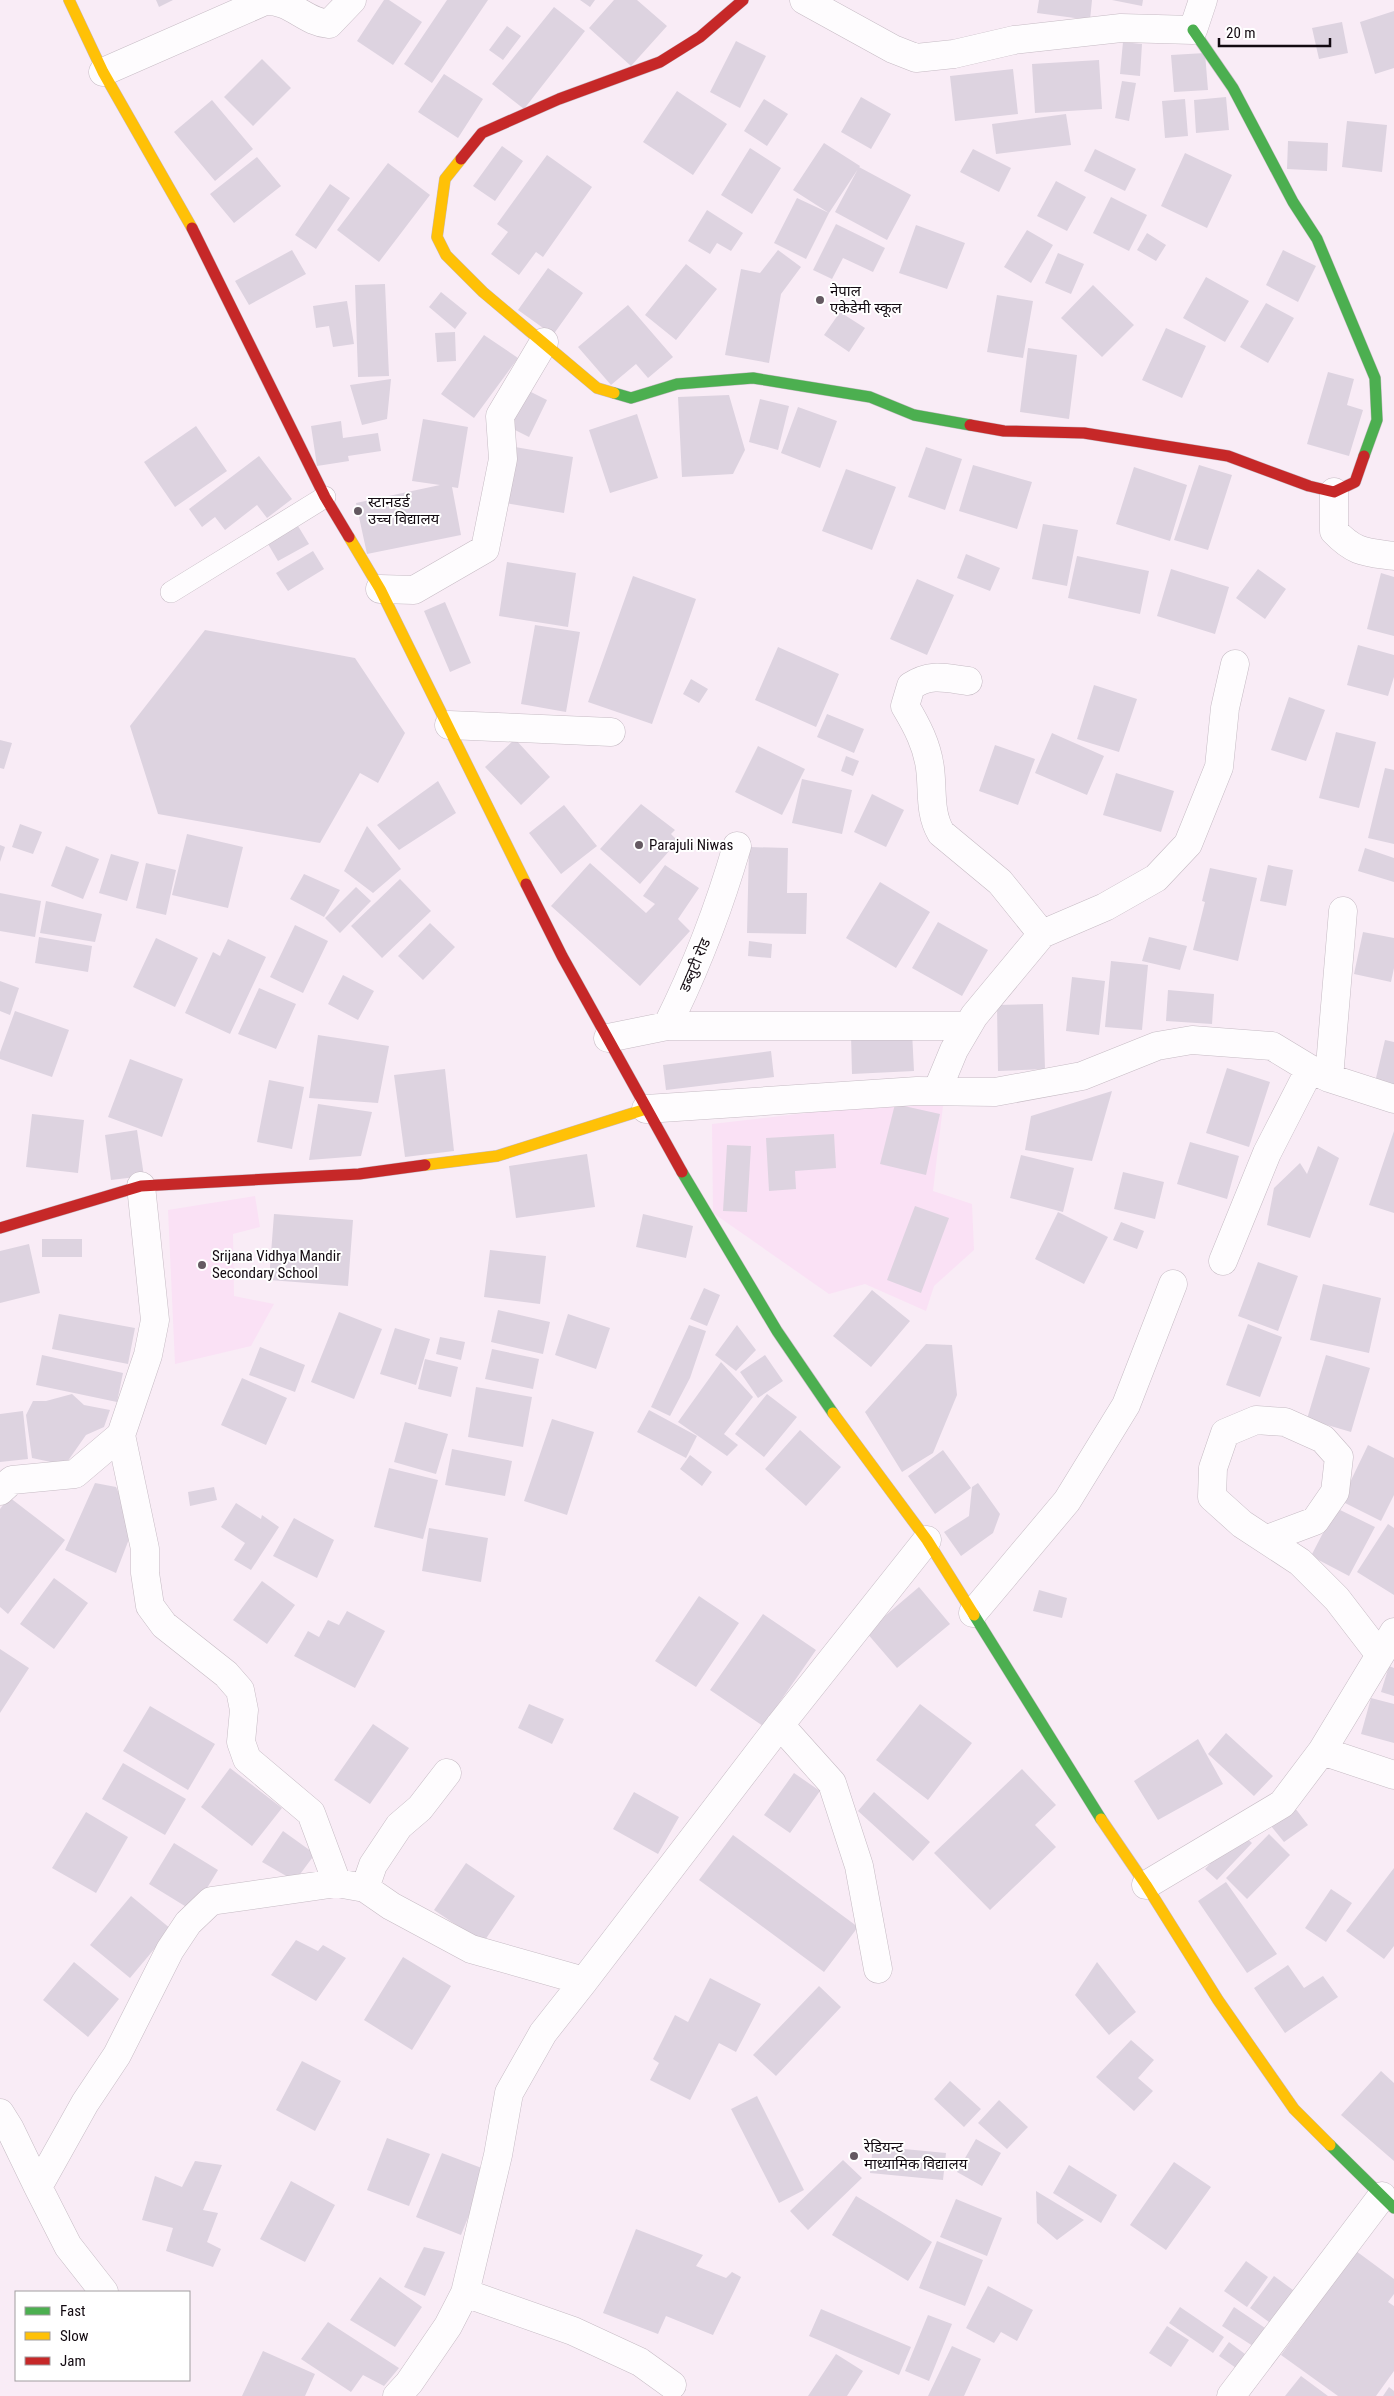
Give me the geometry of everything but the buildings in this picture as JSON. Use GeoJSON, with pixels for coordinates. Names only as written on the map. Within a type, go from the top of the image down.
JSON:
{"type":"FeatureCollection","features":[{"type":"Feature","properties":{"kind":"street"},"geometry":{"type":"LineString","coordinates":[[69,0],[103,72],[200,241],[325,497],[380,589],[562,956],[646,1109],[777,1332],[843,1428],[927,1540],[1114,1840],[1146,1885],[1218,2000],[1294,2110],[1388,2202],[1231,2396]]}},
{"type":"Feature","properties":{"kind":"street"},"geometry":{"type":"LineString","coordinates":[[103,72],[265,1],[284,2],[320,23],[329,24],[352,0]]}},
{"type":"Feature","properties":{"kind":"street"},"geometry":{"type":"LineString","coordinates":[[743,0],[700,36],[660,62],[559,99],[482,133],[445,179],[437,237],[446,255],[483,292],[597,388],[631,398],[677,384],[753,378],[870,397],[914,415],[1004,431],[1084,433],[1228,456],[1309,486],[1334,492],[1355,482],[1377,420],[1374,378],[1317,239],[1293,202],[1233,88],[1193,30]]}},
{"type":"Feature","properties":{"kind":"street"},"geometry":{"type":"LineString","coordinates":[[804,0],[893,49],[916,58],[954,54],[1014,40],[1121,28],[1193,30]]}},
{"type":"Feature","properties":{"kind":"street"},"geometry":{"type":"LineString","coordinates":[[1193,30],[1203,0]]}},
{"type":"Feature","properties":{"kind":"street"},"geometry":{"type":"LineString","coordinates":[[380,589],[414,590],[485,549],[503,459],[500,416],[544,342]]}},
{"type":"Feature","properties":{"kind":"street"},"geometry":{"type":"LineString","coordinates":[[1334,492],[1334,531],[1348,546],[1364,552],[1394,556]]}},
{"type":"Feature","properties":{"kind":"street"},"geometry":{"type":"LineString","coordinates":[[936,1091],[954,1050],[968,1026],[1005,977],[1042,934],[1105,907],[1156,878],[1188,844],[1218,767],[1225,708],[1234,664]]}},
{"type":"Feature","properties":{"kind":"street"},"geometry":{"type":"LineString","coordinates":[[968,681],[941,677],[924,678],[911,686],[905,706],[920,729],[930,767],[934,822],[941,833],[1000,882],[1042,934]]}},
{"type":"Feature","properties":{"kind":"street"},"geometry":{"type":"LineString","coordinates":[[449,725],[611,732]]}},
{"type":"Feature","properties":{"kind":"street","name":"डब्लुटी रोड"},"geometry":{"type":"LineString","coordinates":[[668,1026],[709,932],[737,846]]}},
{"type":"Feature","properties":{"kind":"street"},"geometry":{"type":"LineString","coordinates":[[1222,1261],[1267,1153],[1320,1073],[1343,911]]}},
{"type":"Feature","properties":{"kind":"street"},"geometry":{"type":"LineString","coordinates":[[608,1038],[668,1026],[968,1026]]}},
{"type":"Feature","properties":{"kind":"street"},"geometry":{"type":"LineString","coordinates":[[0,1228],[141,1186],[359,1174],[497,1156],[646,1109],[752,1100],[936,1091],[995,1092],[1082,1076],[1158,1046],[1192,1040],[1272,1046],[1320,1073],[1394,1098]]}},
{"type":"Feature","properties":{"kind":"street"},"geometry":{"type":"LineString","coordinates":[[141,1186],[155,1320],[148,1354],[121,1435],[145,1549],[145,1573],[150,1606],[164,1625],[226,1674],[240,1690],[244,1710],[241,1742],[247,1759],[311,1813],[337,1883]]}},
{"type":"Feature","properties":{"kind":"street"},"geometry":{"type":"LineString","coordinates":[[973,1613],[1067,1501],[1126,1405],[1173,1284]]}},
{"type":"Feature","properties":{"kind":"street"},"geometry":{"type":"LineString","coordinates":[[1146,1885],[1282,1804],[1322,1751],[1387,1643],[1337,1599],[1300,1562],[1267,1538],[1242,1524],[1212,1497],[1213,1468],[1225,1433],[1256,1420],[1285,1422],[1323,1439],[1339,1457],[1335,1492],[1315,1521],[1267,1538]]}},
{"type":"Feature","properties":{"kind":"street"},"geometry":{"type":"LineString","coordinates":[[0,1491],[12,1480],[75,1474],[121,1435]]}},
{"type":"Feature","properties":{"kind":"street"},"geometry":{"type":"LineString","coordinates":[[397,2396],[409,2383],[448,2326],[465,2293],[498,2155],[509,2093],[544,2033],[780,1725],[927,1540]]}},
{"type":"Feature","properties":{"kind":"street"},"geometry":{"type":"LineString","coordinates":[[780,1725],[832,1783],[859,1866],[878,1969]]}},
{"type":"Feature","properties":{"kind":"street"},"geometry":{"type":"LineString","coordinates":[[1322,1751],[1394,1775]]}},
{"type":"Feature","properties":{"kind":"street"},"geometry":{"type":"LineString","coordinates":[[365,1888],[374,1864],[399,1826],[420,1808],[447,1773]]}},
{"type":"Feature","properties":{"kind":"street"},"geometry":{"type":"LineString","coordinates":[[38,2187],[85,2103],[117,2055],[170,1950],[188,1923],[211,1901],[337,1883],[365,1888],[391,1906],[471,1949],[584,1981]]}},
{"type":"Feature","properties":{"kind":"street"},"geometry":{"type":"LineString","coordinates":[[0,2113],[10,2128],[68,2246],[103,2291]]}},
{"type":"Feature","properties":{"kind":"street"},"geometry":{"type":"LineString","coordinates":[[465,2293],[573,2331],[640,2362],[672,2385]]}},
{"type":"Feature","properties":{"kind":"lane"},"geometry":{"type":"LineString","coordinates":[[171,592],[325,497]]}},
{"type":"Feature","properties":{"kind":"shaded area"},"geometry":{"type":"Polygon","coordinates":[[[874,1105],[943,1106],[933,1191],[972,1204],[974,1250],[934,1286],[926,1311],[865,1284],[829,1294],[713,1213],[712,1124],[874,1105]]]}},
{"type":"Feature","properties":{"kind":"shaded area","name":"Srijana Vidhya Mandir Secondary School"},"geometry":{"type":"Polygon","coordinates":[[[255,1196],[260,1227],[233,1234],[234,1296],[274,1304],[251,1346],[175,1364],[168,1210],[255,1196]]]}},
{"type":"Feature","properties":{"kind":"traffic: fast"},"geometry":{"type":"LineString","coordinates":[[1193,30],[1233,88],[1293,202],[1317,239],[1375,378],[1377,420],[1364,456]]}},
{"type":"Feature","properties":{"kind":"traffic: fast"},"geometry":{"type":"LineString","coordinates":[[614,393],[631,398],[677,384],[753,378],[870,397],[914,415],[970,425]]}},
{"type":"Feature","properties":{"kind":"traffic: fast"},"geometry":{"type":"LineString","coordinates":[[682,1172],[777,1331],[833,1413]]}},
{"type":"Feature","properties":{"kind":"traffic: fast"},"geometry":{"type":"LineString","coordinates":[[974,1615],[1101,1819]]}},
{"type":"Feature","properties":{"kind":"traffic: fast"},"geometry":{"type":"LineString","coordinates":[[1330,2145],[1394,2208]]}},
{"type":"Feature","properties":{"kind":"traffic: slow"},"geometry":{"type":"LineString","coordinates":[[69,0],[103,72],[192,228]]}},
{"type":"Feature","properties":{"kind":"traffic: slow"},"geometry":{"type":"LineString","coordinates":[[461,159],[445,179],[437,237],[446,255],[483,292],[597,388],[614,393]]}},
{"type":"Feature","properties":{"kind":"traffic: slow"},"geometry":{"type":"LineString","coordinates":[[349,537],[380,589],[526,884]]}},
{"type":"Feature","properties":{"kind":"traffic: slow"},"geometry":{"type":"LineString","coordinates":[[425,1165],[497,1156],[646,1109]]}},
{"type":"Feature","properties":{"kind":"traffic: slow"},"geometry":{"type":"LineString","coordinates":[[833,1413],[927,1540],[974,1615]]}},
{"type":"Feature","properties":{"kind":"traffic: slow"},"geometry":{"type":"LineString","coordinates":[[1101,1819],[1146,1885],[1218,2000],[1294,2109],[1330,2145]]}},
{"type":"Feature","properties":{"kind":"traffic: jam"},"geometry":{"type":"LineString","coordinates":[[461,159],[482,133],[559,99],[660,62],[700,37],[743,0]]}},
{"type":"Feature","properties":{"kind":"traffic: jam"},"geometry":{"type":"LineString","coordinates":[[192,228],[325,497],[349,537]]}},
{"type":"Feature","properties":{"kind":"traffic: jam"},"geometry":{"type":"LineString","coordinates":[[970,425],[1004,431],[1084,433],[1228,456],[1309,486],[1334,492],[1355,482],[1364,456]]}},
{"type":"Feature","properties":{"kind":"traffic: jam"},"geometry":{"type":"LineString","coordinates":[[526,884],[562,956],[682,1172]]}},
{"type":"Feature","properties":{"kind":"traffic: jam"},"geometry":{"type":"LineString","coordinates":[[0,1228],[141,1186],[359,1174],[425,1165]]}},
{"type":"Feature","properties":{"kind":"place","name":"नेपाल एकेडेमी स्कूल"},"geometry":{"type":"Point","coordinates":[820,300]}},
{"type":"Feature","properties":{"kind":"place","name":"स्टानडर्ड उच्च विद्यालय"},"geometry":{"type":"Point","coordinates":[358,511]}},
{"type":"Feature","properties":{"kind":"place","name":"Parajuli Niwas"},"geometry":{"type":"Point","coordinates":[639,845]}},
{"type":"Feature","properties":{"kind":"place","name":"Srijana Vidhya Mandir Secondary School"},"geometry":{"type":"Point","coordinates":[202,1265]}},
{"type":"Feature","properties":{"kind":"place","name":"रेडियन्ट माध्यामिक विद्यालय"},"geometry":{"type":"Point","coordinates":[854,2156]}}]}
